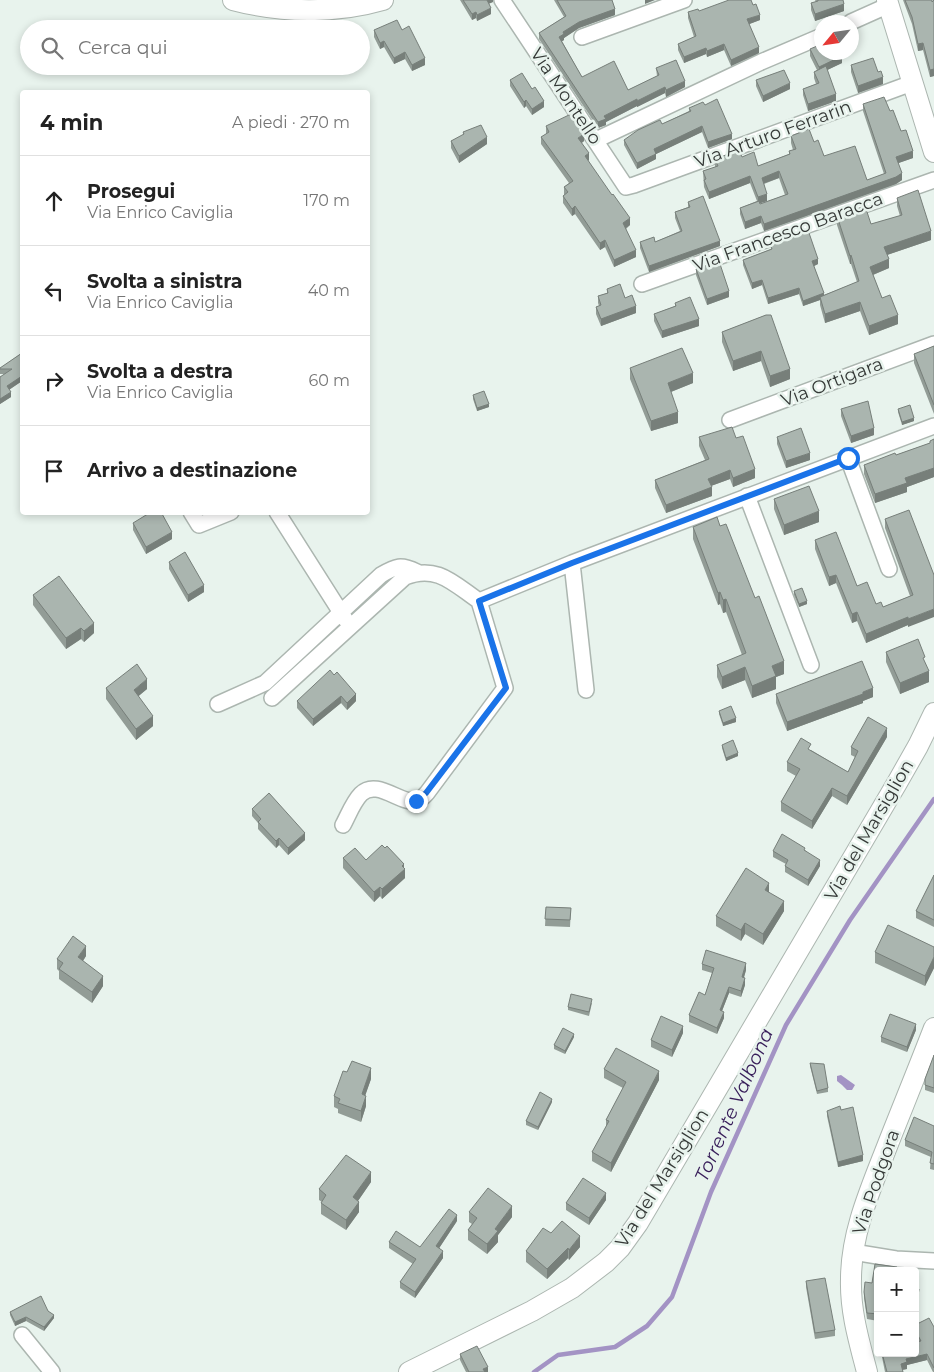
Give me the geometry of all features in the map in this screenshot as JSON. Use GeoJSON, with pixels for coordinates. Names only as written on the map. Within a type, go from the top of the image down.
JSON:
{"type":"FeatureCollection","features":[{"type":"Feature","properties":{"kind":"street"},"geometry":{"type":"LineString","coordinates":[[233,0],[251,5],[303,10],[358,6],[382,0]]}},
{"type":"Feature","properties":{"kind":"street","name":"Via Montello"},"geometry":{"type":"LineString","coordinates":[[502,0],[626,186],[634,185]]}},
{"type":"Feature","properties":{"kind":"street"},"geometry":{"type":"LineString","coordinates":[[582,38],[684,0]]}},
{"type":"Feature","properties":{"kind":"street"},"geometry":{"type":"LineString","coordinates":[[859,18],[888,2],[934,152]]}},
{"type":"Feature","properties":{"kind":"street"},"geometry":{"type":"LineString","coordinates":[[596,140],[761,62],[814,39]]}},
{"type":"Feature","properties":{"kind":"street","name":"Via Arturo Ferrarin"},"geometry":{"type":"LineString","coordinates":[[634,185],[912,83]]}},
{"type":"Feature","properties":{"kind":"street","name":"Via Francesco Baracca"},"geometry":{"type":"LineString","coordinates":[[642,284],[934,180]]}},
{"type":"Feature","properties":{"kind":"street","name":"Via Ortigara"},"geometry":{"type":"LineString","coordinates":[[730,420],[934,344]]}},
{"type":"Feature","properties":{"kind":"street"},"geometry":{"type":"LineString","coordinates":[[479,601],[572,563],[934,426]]}},
{"type":"Feature","properties":{"kind":"street"},"geometry":{"type":"LineString","coordinates":[[848,458],[889,570]]}},
{"type":"Feature","properties":{"kind":"street"},"geometry":{"type":"LineString","coordinates":[[747,496],[811,665]]}},
{"type":"Feature","properties":{"kind":"street"},"geometry":{"type":"LineString","coordinates":[[193,515],[199,525],[224,515]]}},
{"type":"Feature","properties":{"kind":"street"},"geometry":{"type":"LineString","coordinates":[[279,515],[350,627]]}},
{"type":"Feature","properties":{"kind":"street"},"geometry":{"type":"LineString","coordinates":[[572,563],[586,690]]}},
{"type":"Feature","properties":{"kind":"street"},"geometry":{"type":"LineString","coordinates":[[218,704],[264,683],[381,575],[392,568],[405,566],[417,572],[440,574],[479,601],[506,688],[420,799],[409,800],[376,789],[367,790],[360,794],[343,825]]}},
{"type":"Feature","properties":{"kind":"street"},"geometry":{"type":"LineString","coordinates":[[272,698],[405,577],[417,572]]}},
{"type":"Feature","properties":{"kind":"street","name":"Via del Marsiglion"},"geometry":{"type":"LineString","coordinates":[[409,1372],[532,1311],[572,1288],[606,1262],[620,1248],[638,1223],[918,746],[934,713]]}},
{"type":"Feature","properties":{"kind":"street","name":"Via Podgora"},"geometry":{"type":"LineString","coordinates":[[867,1372],[856,1331],[852,1304],[850,1278],[853,1252],[862,1210],[934,1028]]}},
{"type":"Feature","properties":{"kind":"street"},"geometry":{"type":"LineString","coordinates":[[853,1252],[896,1259],[934,1261]]}},
{"type":"Feature","properties":{"kind":"street"},"geometry":{"type":"LineString","coordinates":[[22,1334],[52,1372]]}},
{"type":"Feature","properties":{"kind":"shaded area"},"geometry":{"type":"Polygon","coordinates":[[[841,1075],[855,1085],[852,1090],[847,1090],[837,1081],[837,1076],[841,1075]]]}},
{"type":"Feature","properties":{"kind":"building"},"geometry":{"type":"Polygon","coordinates":[[[463,0],[487,0],[491,8],[477,15],[476,12],[472,14],[463,0]]]}},
{"type":"Feature","properties":{"kind":"building"},"geometry":{"type":"Polygon","coordinates":[[[557,0],[612,0],[615,9],[579,22],[563,32],[564,34],[559,37],[582,77],[614,61],[628,90],[659,75],[656,68],[676,60],[685,81],[666,90],[665,87],[637,101],[637,99],[604,116],[606,119],[598,122],[539,33],[566,16],[557,0]]]}},
{"type":"Feature","properties":{"kind":"building"},"geometry":{"type":"Polygon","coordinates":[[[729,0],[751,0],[753,5],[756,4],[760,15],[747,19],[759,47],[731,60],[724,44],[707,51],[706,48],[684,57],[678,44],[696,36],[688,12],[698,9],[699,11],[729,0]]]}},
{"type":"Feature","properties":{"kind":"building"},"geometry":{"type":"Polygon","coordinates":[[[818,0],[843,0],[844,4],[815,14],[811,3],[818,0]]]}},
{"type":"Feature","properties":{"kind":"building"},"geometry":{"type":"Polygon","coordinates":[[[905,0],[932,0],[932,2],[934,0],[934,69],[930,70],[923,43],[918,44],[912,17],[905,0]]]}},
{"type":"Feature","properties":{"kind":"building"},"geometry":{"type":"Polygon","coordinates":[[[397,20],[402,30],[409,26],[425,58],[412,65],[405,52],[394,58],[384,41],[380,43],[374,30],[397,20]]]}},
{"type":"Feature","properties":{"kind":"building"},"geometry":{"type":"Polygon","coordinates":[[[814,47],[814,57],[810,49],[814,47]]]}},
{"type":"Feature","properties":{"kind":"building"},"geometry":{"type":"Polygon","coordinates":[[[873,58],[878,72],[881,71],[883,77],[858,86],[851,65],[873,58]]]}},
{"type":"Feature","properties":{"kind":"building"},"geometry":{"type":"Polygon","coordinates":[[[816,60],[834,60],[819,67],[816,60]]]}},
{"type":"Feature","properties":{"kind":"building"},"geometry":{"type":"Polygon","coordinates":[[[826,66],[836,94],[808,104],[803,89],[819,83],[814,72],[826,66]]]}},
{"type":"Feature","properties":{"kind":"building"},"geometry":{"type":"Polygon","coordinates":[[[784,70],[790,83],[763,96],[756,80],[784,70]]]}},
{"type":"Feature","properties":{"kind":"building"},"geometry":{"type":"Polygon","coordinates":[[[522,73],[532,89],[535,87],[544,101],[532,109],[526,100],[524,102],[510,80],[522,73]]]}},
{"type":"Feature","properties":{"kind":"building"},"geometry":{"type":"Polygon","coordinates":[[[884,97],[890,111],[893,110],[901,131],[906,130],[913,151],[896,157],[902,173],[896,177],[764,224],[761,216],[745,222],[740,208],[759,201],[760,204],[788,194],[779,171],[762,178],[767,194],[758,197],[750,176],[709,192],[704,180],[706,179],[703,171],[718,166],[715,159],[739,150],[742,157],[754,152],[758,166],[790,154],[789,151],[796,149],[791,136],[809,129],[814,142],[818,140],[824,156],[855,146],[867,180],[886,173],[863,104],[884,97]]]}},
{"type":"Feature","properties":{"kind":"building"},"geometry":{"type":"Polygon","coordinates":[[[717,99],[732,134],[708,142],[702,126],[654,149],[656,154],[637,163],[624,140],[638,130],[660,120],[662,124],[691,111],[689,108],[703,102],[705,105],[717,99]]]}},
{"type":"Feature","properties":{"kind":"building"},"geometry":{"type":"Polygon","coordinates":[[[571,114],[584,134],[578,138],[589,153],[585,156],[630,218],[623,223],[636,250],[614,260],[605,240],[600,243],[575,206],[572,209],[563,196],[568,192],[564,187],[573,181],[541,137],[549,132],[546,126],[571,114]]]}},
{"type":"Feature","properties":{"kind":"building"},"geometry":{"type":"Polygon","coordinates":[[[481,125],[487,137],[459,156],[451,141],[464,134],[463,132],[481,125]]]}},
{"type":"Feature","properties":{"kind":"building"},"geometry":{"type":"Polygon","coordinates":[[[918,190],[931,231],[884,247],[889,259],[870,267],[882,298],[890,295],[898,315],[869,326],[860,302],[825,314],[820,297],[859,281],[837,216],[865,206],[871,224],[902,215],[897,198],[918,190]]]}},
{"type":"Feature","properties":{"kind":"building"},"geometry":{"type":"Polygon","coordinates":[[[703,196],[720,241],[649,266],[640,242],[654,237],[655,242],[682,231],[675,212],[690,207],[688,202],[703,196]]]}},
{"type":"Feature","properties":{"kind":"building"},"geometry":{"type":"Polygon","coordinates":[[[808,230],[818,259],[812,261],[824,293],[803,301],[799,288],[768,298],[762,280],[752,283],[743,260],[772,249],[770,243],[808,230]]]}},
{"type":"Feature","properties":{"kind":"building"},"geometry":{"type":"Polygon","coordinates":[[[719,261],[729,291],[707,299],[696,269],[719,261]]]}},
{"type":"Feature","properties":{"kind":"building"},"geometry":{"type":"Polygon","coordinates":[[[620,284],[625,298],[632,295],[636,306],[601,319],[596,307],[601,305],[598,296],[608,293],[607,289],[620,284]]]}},
{"type":"Feature","properties":{"kind":"building"},"geometry":{"type":"Polygon","coordinates":[[[690,297],[699,319],[662,331],[654,314],[676,306],[675,303],[690,297]]]}},
{"type":"Feature","properties":{"kind":"building"},"geometry":{"type":"Polygon","coordinates":[[[766,315],[771,315],[790,369],[770,376],[761,351],[733,361],[722,332],[766,315]]]}},
{"type":"Feature","properties":{"kind":"building"},"geometry":{"type":"Polygon","coordinates":[[[934,346],[934,405],[914,354],[934,346]]]}},
{"type":"Feature","properties":{"kind":"building"},"geometry":{"type":"Polygon","coordinates":[[[682,348],[693,373],[668,383],[678,412],[651,421],[630,368],[682,348]]]}},
{"type":"Feature","properties":{"kind":"building"},"geometry":{"type":"Polygon","coordinates":[[[20,354],[20,377],[7,386],[11,392],[0,399],[0,377],[12,369],[0,368],[20,354]]]}},
{"type":"Feature","properties":{"kind":"building"},"geometry":{"type":"Polygon","coordinates":[[[484,391],[489,404],[477,408],[473,395],[484,391]]]}},
{"type":"Feature","properties":{"kind":"building"},"geometry":{"type":"Polygon","coordinates":[[[868,401],[874,428],[851,436],[841,409],[868,401]]]}},
{"type":"Feature","properties":{"kind":"building"},"geometry":{"type":"Polygon","coordinates":[[[910,405],[914,418],[902,422],[898,409],[910,405]]]}},
{"type":"Feature","properties":{"kind":"building"},"geometry":{"type":"Polygon","coordinates":[[[732,427],[736,438],[743,436],[755,469],[733,478],[730,470],[708,479],[712,487],[666,505],[655,480],[709,459],[699,437],[732,427]]]}},
{"type":"Feature","properties":{"kind":"building"},"geometry":{"type":"Polygon","coordinates":[[[801,428],[810,453],[786,461],[777,437],[801,428]]]}},
{"type":"Feature","properties":{"kind":"building"},"geometry":{"type":"Polygon","coordinates":[[[934,439],[934,468],[905,478],[907,483],[875,494],[864,465],[895,453],[896,455],[930,443],[934,439]]]}},
{"type":"Feature","properties":{"kind":"building"},"geometry":{"type":"Polygon","coordinates":[[[809,486],[819,511],[784,525],[774,499],[809,486]]]}},
{"type":"Feature","properties":{"kind":"building"},"geometry":{"type":"Polygon","coordinates":[[[909,510],[934,575],[934,609],[866,634],[857,612],[852,614],[836,575],[829,577],[815,540],[836,532],[857,586],[867,582],[876,604],[881,602],[883,607],[913,595],[885,519],[909,510]]]}},
{"type":"Feature","properties":{"kind":"building"},"geometry":{"type":"Polygon","coordinates":[[[146,515],[163,515],[172,532],[146,547],[133,523],[146,515]]]}},
{"type":"Feature","properties":{"kind":"building"},"geometry":{"type":"Polygon","coordinates":[[[717,517],[720,526],[726,524],[755,598],[759,596],[784,661],[772,666],[776,676],[752,686],[745,667],[722,677],[717,665],[746,653],[726,599],[723,600],[720,592],[718,593],[693,527],[717,517]]]}},
{"type":"Feature","properties":{"kind":"building"},"geometry":{"type":"Polygon","coordinates":[[[185,552],[204,585],[188,595],[169,562],[185,552]]]}},
{"type":"Feature","properties":{"kind":"building"},"geometry":{"type":"Polygon","coordinates":[[[59,576],[94,623],[84,631],[81,628],[66,638],[33,595],[59,576]]]}},
{"type":"Feature","properties":{"kind":"building"},"geometry":{"type":"Polygon","coordinates":[[[802,588],[807,601],[799,604],[794,591],[802,588]]]}},
{"type":"Feature","properties":{"kind":"building"},"geometry":{"type":"Polygon","coordinates":[[[918,639],[929,671],[900,683],[886,652],[918,639]]]}},
{"type":"Feature","properties":{"kind":"building"},"geometry":{"type":"Polygon","coordinates":[[[862,661],[873,688],[863,692],[863,694],[787,722],[776,694],[862,661]]]}},
{"type":"Feature","properties":{"kind":"building"},"geometry":{"type":"Polygon","coordinates":[[[137,664],[147,679],[134,690],[153,716],[136,729],[106,688],[137,664]]]}},
{"type":"Feature","properties":{"kind":"building"},"geometry":{"type":"Polygon","coordinates":[[[330,670],[334,675],[337,672],[356,694],[347,703],[341,696],[313,719],[297,701],[330,670]]]}},
{"type":"Feature","properties":{"kind":"building"},"geometry":{"type":"Polygon","coordinates":[[[731,706],[736,718],[723,723],[719,711],[731,706]]]}},
{"type":"Feature","properties":{"kind":"building"},"geometry":{"type":"Polygon","coordinates":[[[868,717],[887,728],[847,796],[832,788],[812,821],[781,802],[800,769],[787,762],[801,738],[811,744],[808,749],[848,772],[858,751],[851,747],[868,717]]]}},
{"type":"Feature","properties":{"kind":"building"},"geometry":{"type":"Polygon","coordinates":[[[733,740],[738,753],[726,758],[722,745],[733,740]]]}},
{"type":"Feature","properties":{"kind":"building"},"geometry":{"type":"Polygon","coordinates":[[[269,793],[305,833],[288,848],[279,838],[276,841],[258,822],[261,819],[252,809],[269,793]]]}},
{"type":"Feature","properties":{"kind":"building"},"geometry":{"type":"Polygon","coordinates":[[[782,834],[820,860],[808,880],[785,866],[788,860],[773,851],[782,834]]]}},
{"type":"Feature","properties":{"kind":"building"},"geometry":{"type":"Polygon","coordinates":[[[382,845],[385,848],[387,846],[404,864],[402,866],[405,869],[382,889],[380,887],[374,892],[343,858],[355,848],[366,860],[382,845]]]}},
{"type":"Feature","properties":{"kind":"building"},"geometry":{"type":"Polygon","coordinates":[[[746,868],[769,883],[765,890],[784,901],[763,934],[745,923],[741,930],[716,916],[746,868]]]}},
{"type":"Feature","properties":{"kind":"building"},"geometry":{"type":"Polygon","coordinates":[[[934,875],[934,920],[916,911],[934,875]]]}},
{"type":"Feature","properties":{"kind":"building"},"geometry":{"type":"Polygon","coordinates":[[[546,907],[571,908],[570,920],[545,919],[546,907]]]}},
{"type":"Feature","properties":{"kind":"building"},"geometry":{"type":"Polygon","coordinates":[[[888,925],[934,947],[934,957],[925,976],[875,952],[888,925]]]}},
{"type":"Feature","properties":{"kind":"building"},"geometry":{"type":"Polygon","coordinates":[[[73,936],[86,946],[78,957],[103,976],[92,992],[59,969],[63,963],[57,959],[73,936]]]}},
{"type":"Feature","properties":{"kind":"building"},"geometry":{"type":"Polygon","coordinates":[[[706,950],[746,963],[742,977],[745,978],[741,991],[729,987],[720,1010],[724,1012],[717,1028],[689,1015],[699,992],[705,995],[714,968],[702,964],[706,950]]]}},
{"type":"Feature","properties":{"kind":"building"},"geometry":{"type":"Polygon","coordinates":[[[571,994],[592,999],[589,1012],[568,1007],[571,994]]]}},
{"type":"Feature","properties":{"kind":"building"},"geometry":{"type":"Polygon","coordinates":[[[890,1014],[916,1024],[907,1047],[881,1037],[890,1014]]]}},
{"type":"Feature","properties":{"kind":"building"},"geometry":{"type":"Polygon","coordinates":[[[661,1016],[683,1026],[672,1050],[651,1040],[661,1016]]]}},
{"type":"Feature","properties":{"kind":"building"},"geometry":{"type":"Polygon","coordinates":[[[563,1028],[574,1034],[565,1051],[554,1045],[563,1028]]]}},
{"type":"Feature","properties":{"kind":"building"},"geometry":{"type":"Polygon","coordinates":[[[616,1048],[659,1071],[611,1163],[592,1152],[609,1121],[606,1120],[626,1082],[604,1069],[616,1048]]]}},
{"type":"Feature","properties":{"kind":"building"},"geometry":{"type":"Polygon","coordinates":[[[934,1055],[934,1088],[925,1085],[925,1079],[934,1055]]]}},
{"type":"Feature","properties":{"kind":"building"},"geometry":{"type":"Polygon","coordinates":[[[352,1061],[371,1068],[362,1094],[366,1096],[361,1111],[338,1103],[340,1099],[334,1096],[343,1071],[347,1072],[352,1061]]]}},
{"type":"Feature","properties":{"kind":"building"},"geometry":{"type":"Polygon","coordinates":[[[810,1063],[824,1064],[828,1088],[817,1091],[810,1063]]]}},
{"type":"Feature","properties":{"kind":"building"},"geometry":{"type":"Polygon","coordinates":[[[540,1092],[552,1099],[538,1127],[526,1121],[540,1092]]]}},
{"type":"Feature","properties":{"kind":"building"},"geometry":{"type":"Polygon","coordinates":[[[840,1106],[841,1110],[853,1107],[863,1155],[838,1162],[827,1111],[840,1106]]]}},
{"type":"Feature","properties":{"kind":"building"},"geometry":{"type":"Polygon","coordinates":[[[914,1117],[934,1126],[934,1164],[930,1163],[932,1152],[905,1140],[914,1117]]]}},
{"type":"Feature","properties":{"kind":"building"},"geometry":{"type":"Polygon","coordinates":[[[346,1155],[371,1172],[353,1197],[359,1202],[346,1220],[321,1203],[326,1195],[319,1189],[346,1155]]]}},
{"type":"Feature","properties":{"kind":"building"},"geometry":{"type":"Polygon","coordinates":[[[583,1178],[606,1193],[589,1218],[566,1203],[583,1178]]]}},
{"type":"Feature","properties":{"kind":"building"},"geometry":{"type":"Polygon","coordinates":[[[488,1188],[512,1206],[495,1229],[498,1231],[487,1244],[468,1230],[477,1218],[469,1212],[488,1188]]]}},
{"type":"Feature","properties":{"kind":"building"},"geometry":{"type":"Polygon","coordinates":[[[449,1209],[457,1215],[436,1246],[443,1251],[415,1292],[400,1282],[416,1259],[389,1242],[396,1231],[420,1247],[449,1209]]]}},
{"type":"Feature","properties":{"kind":"building"},"geometry":{"type":"Polygon","coordinates":[[[562,1221],[580,1236],[569,1250],[568,1248],[547,1269],[526,1251],[543,1228],[551,1233],[562,1221]]]}},
{"type":"Feature","properties":{"kind":"building"},"geometry":{"type":"Polygon","coordinates":[[[875,1264],[897,1267],[875,1267],[875,1264]]]}},
{"type":"Feature","properties":{"kind":"building"},"geometry":{"type":"Polygon","coordinates":[[[874,1270],[874,1314],[867,1313],[864,1292],[865,1282],[872,1283],[874,1270]]]}},
{"type":"Feature","properties":{"kind":"building"},"geometry":{"type":"Polygon","coordinates":[[[825,1278],[835,1330],[815,1333],[806,1281],[825,1278]]]}},
{"type":"Feature","properties":{"kind":"building"},"geometry":{"type":"Polygon","coordinates":[[[41,1296],[48,1311],[54,1315],[44,1327],[26,1317],[15,1322],[10,1312],[41,1296]]]}},
{"type":"Feature","properties":{"kind":"building"},"geometry":{"type":"Polygon","coordinates":[[[929,1318],[934,1327],[934,1368],[927,1354],[919,1356],[919,1341],[921,1341],[919,1337],[919,1323],[929,1318]]]}},
{"type":"Feature","properties":{"kind":"building"},"geometry":{"type":"Polygon","coordinates":[[[477,1346],[488,1367],[483,1369],[485,1372],[469,1372],[460,1354],[477,1346]]]}},
{"type":"Feature","properties":{"kind":"building"},"geometry":{"type":"Polygon","coordinates":[[[883,1357],[914,1357],[906,1359],[907,1362],[901,1364],[903,1372],[887,1372],[883,1357]]]}},
{"type":"Feature","properties":{"kind":"waterway","name":"Torrente Valbona"},"geometry":{"type":"LineString","coordinates":[[534,1372],[558,1355],[615,1347],[647,1326],[672,1297],[711,1192],[786,1025],[850,920],[934,799]]}},
{"type":"Feature","properties":{"kind":"route"},"geometry":{"type":"LineString","coordinates":[[416,801],[426,793],[506,688],[479,601],[572,563],[848,458]]}}]}
